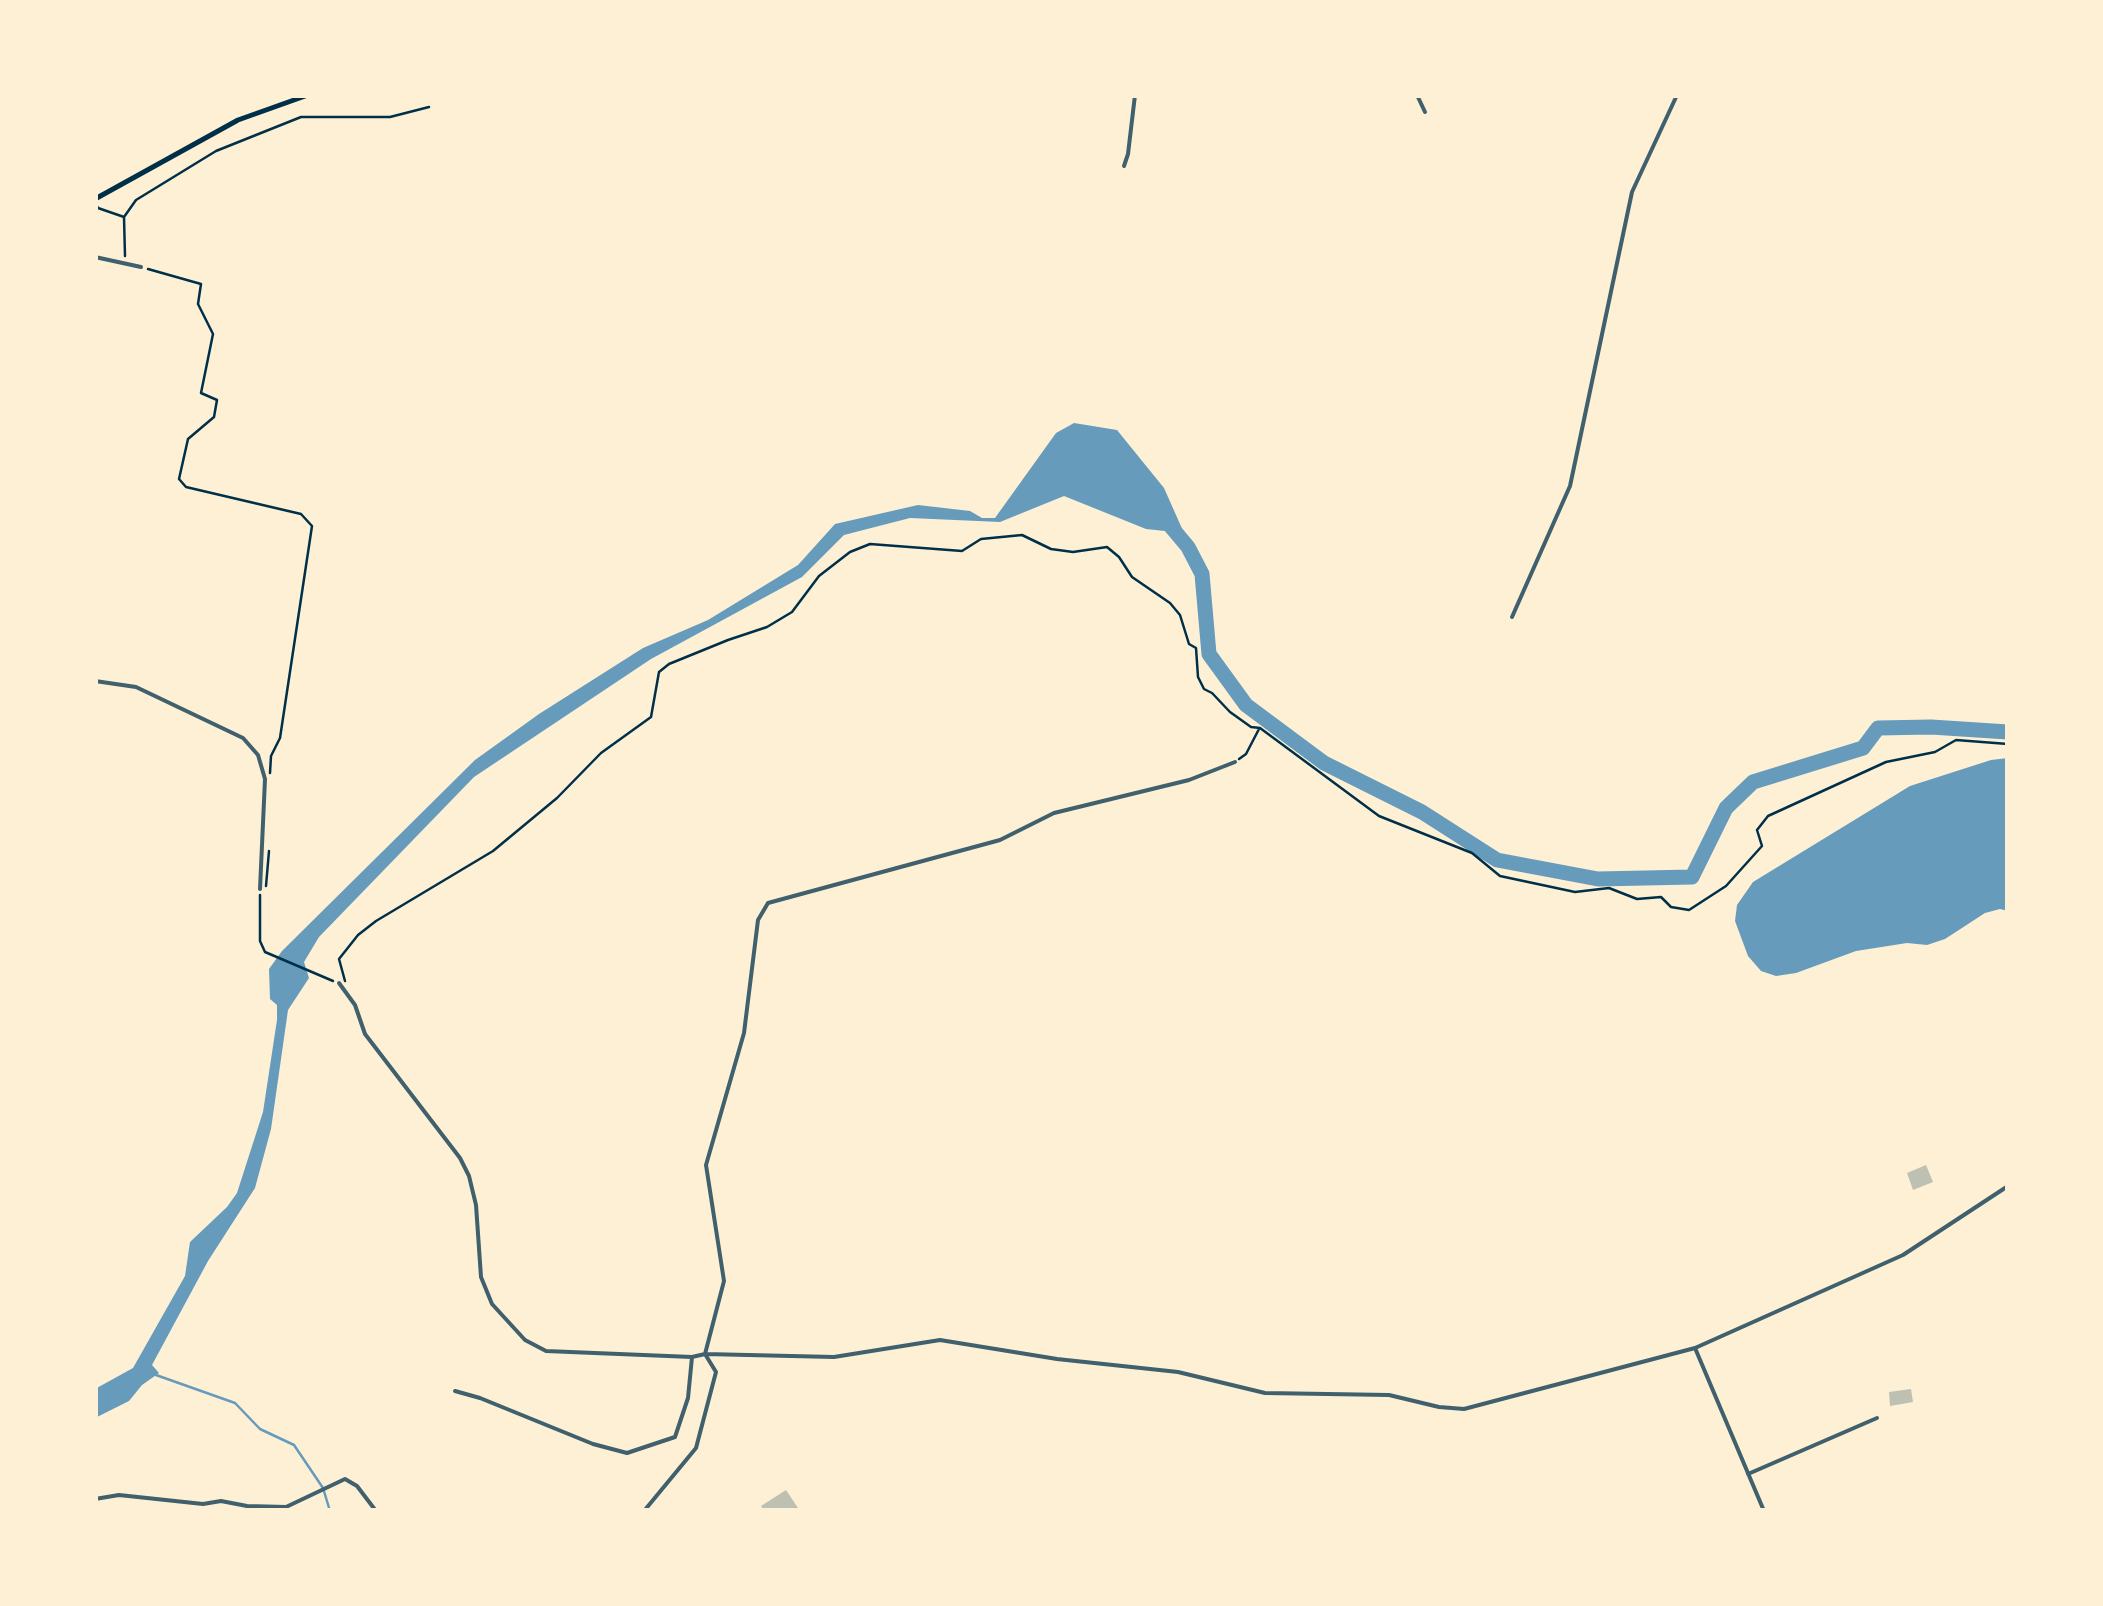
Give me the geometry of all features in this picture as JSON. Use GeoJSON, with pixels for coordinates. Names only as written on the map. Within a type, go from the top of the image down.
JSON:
{"type":"FeatureCollection","features":[{"type":"Feature","properties":{"kind":"main road"},"geometry":{"type":"LineString","coordinates":[[95,203],[238,120],[308,95]]}},
{"type":"Feature","properties":{"kind":"street"},"geometry":{"type":"LineString","coordinates":[[1124,166],[1135,95]]}},
{"type":"Feature","properties":{"kind":"street"},"geometry":{"type":"LineString","coordinates":[[1417,95],[1425,112]]}},
{"type":"Feature","properties":{"kind":"street"},"geometry":{"type":"LineString","coordinates":[[1512,617],[1570,486],[1632,192],[1676,95]]}},
{"type":"Feature","properties":{"kind":"street"},"geometry":{"type":"LineString","coordinates":[[97,257],[141,267]]}},
{"type":"Feature","properties":{"kind":"street"},"geometry":{"type":"LineString","coordinates":[[95,681],[136,686],[243,738],[258,755],[265,779],[260,889]]}},
{"type":"Feature","properties":{"kind":"street"},"geometry":{"type":"LineString","coordinates":[[644,1511],[696,1448],[716,1372],[705,1354],[724,1280],[706,1166],[744,1033],[758,920],[768,903],[1000,840],[1054,814],[1190,780],[1234,762]]}},
{"type":"Feature","properties":{"kind":"street"},"geometry":{"type":"LineString","coordinates":[[342,982],[365,1034],[470,1176],[476,1205],[480,1277],[492,1304],[525,1340],[546,1351],[834,1357],[940,1340],[1057,1360],[1178,1372],[1265,1393],[1389,1394],[1464,1409],[1695,1348],[1903,1255],[2008,1186]]}},
{"type":"Feature","properties":{"kind":"street"},"geometry":{"type":"LineString","coordinates":[[1695,1348],[1764,1511]]}},
{"type":"Feature","properties":{"kind":"street"},"geometry":{"type":"LineString","coordinates":[[455,1392],[627,1454],[675,1437],[688,1398],[692,1357]]}},
{"type":"Feature","properties":{"kind":"street"},"geometry":{"type":"LineString","coordinates":[[1748,1474],[1876,1418]]}},
{"type":"Feature","properties":{"kind":"street"},"geometry":{"type":"LineString","coordinates":[[95,1499],[119,1495],[286,1507],[346,1479],[357,1486],[376,1511]]}},
{"type":"Feature","properties":{"kind":"street"},"geometry":{"type":"LineString","coordinates":[[199,1511],[203,1504]]}},
{"type":"Feature","properties":{"kind":"path"},"geometry":{"type":"LineString","coordinates":[[125,263],[124,217],[136,200],[216,150],[301,117],[390,117],[428,107]]}},
{"type":"Feature","properties":{"kind":"path"},"geometry":{"type":"LineString","coordinates":[[95,203],[124,217]]}},
{"type":"Feature","properties":{"kind":"path"},"geometry":{"type":"LineString","coordinates":[[141,267],[201,284],[198,304],[213,334],[201,393],[217,400],[214,417],[188,439],[179,480],[186,488],[302,514],[312,526],[280,738],[270,756],[270,774]]}},
{"type":"Feature","properties":{"kind":"path"},"geometry":{"type":"LineString","coordinates":[[260,889],[260,942],[265,952],[342,982],[339,959],[358,936],[376,921],[492,851],[558,798],[601,753],[651,717],[659,672],[669,664],[767,628],[792,612],[819,576],[850,552],[870,544],[962,551],[981,539],[1022,536],[1051,549],[1073,552],[1107,547],[1132,576],[1170,603],[1180,615],[1189,644],[1196,648],[1198,676],[1204,690],[1209,690],[1245,722],[1260,728],[1379,816],[1472,853],[1500,876],[1575,892],[1608,888],[1636,899],[1661,897],[1672,908],[1689,910],[1726,886],[1762,846],[1756,830],[1768,816],[1886,762],[1935,752],[1956,740],[2008,744]]}},
{"type":"Feature","properties":{"kind":"path"},"geometry":{"type":"LineString","coordinates":[[1234,762],[1246,754],[1260,728]]}},
{"type":"Feature","properties":{"kind":"path"},"geometry":{"type":"LineString","coordinates":[[268,885],[269,849]]}},
{"type":"Feature","properties":{"kind":"water"},"geometry":{"type":"Polygon","coordinates":[[[1074,423],[1117,430],[1164,488],[1184,533],[1146,529],[1064,496],[1000,522],[910,518],[844,535],[802,577],[651,659],[474,777],[319,937],[304,962],[309,978],[288,1010],[271,1129],[255,1188],[208,1261],[152,1365],[159,1373],[129,1401],[95,1418],[95,1389],[133,1368],[185,1276],[190,1242],[237,1193],[263,1112],[277,1020],[277,1005],[270,999],[269,969],[282,951],[475,760],[539,714],[643,648],[708,620],[798,565],[835,524],[918,505],[995,518],[1056,433],[1074,423]]]}},
{"type":"Feature","properties":{"kind":"water"},"geometry":{"type":"Polygon","coordinates":[[[2008,758],[2008,911],[1985,913],[1945,939],[1927,945],[1907,943],[1856,951],[1796,973],[1776,976],[1761,971],[1748,956],[1735,921],[1737,905],[1753,882],[1910,786],[2008,758]]]}},
{"type":"Feature","properties":{"kind":"building"},"geometry":{"type":"Polygon","coordinates":[[[1926,1165],[1933,1182],[1913,1190],[1907,1173],[1926,1165]]]}},
{"type":"Feature","properties":{"kind":"building"},"geometry":{"type":"Polygon","coordinates":[[[1911,1389],[1913,1402],[1890,1406],[1889,1392],[1911,1389]]]}},
{"type":"Feature","properties":{"kind":"building"},"geometry":{"type":"Polygon","coordinates":[[[786,1490],[800,1511],[764,1511],[761,1506],[786,1490]]]}},
{"type":"Feature","properties":{"kind":"waterway"},"geometry":{"type":"LineString","coordinates":[[1162,516],[1188,547],[1202,574],[1209,654],[1246,705],[1324,763],[1422,812],[1497,860],[1598,879],[1692,877],[1726,808],[1753,782],[1863,748],[1878,728],[2008,732]]}},
{"type":"Feature","properties":{"kind":"waterway"},"geometry":{"type":"LineString","coordinates":[[156,1375],[235,1403],[260,1429],[294,1445],[323,1488],[330,1511]]}}]}
